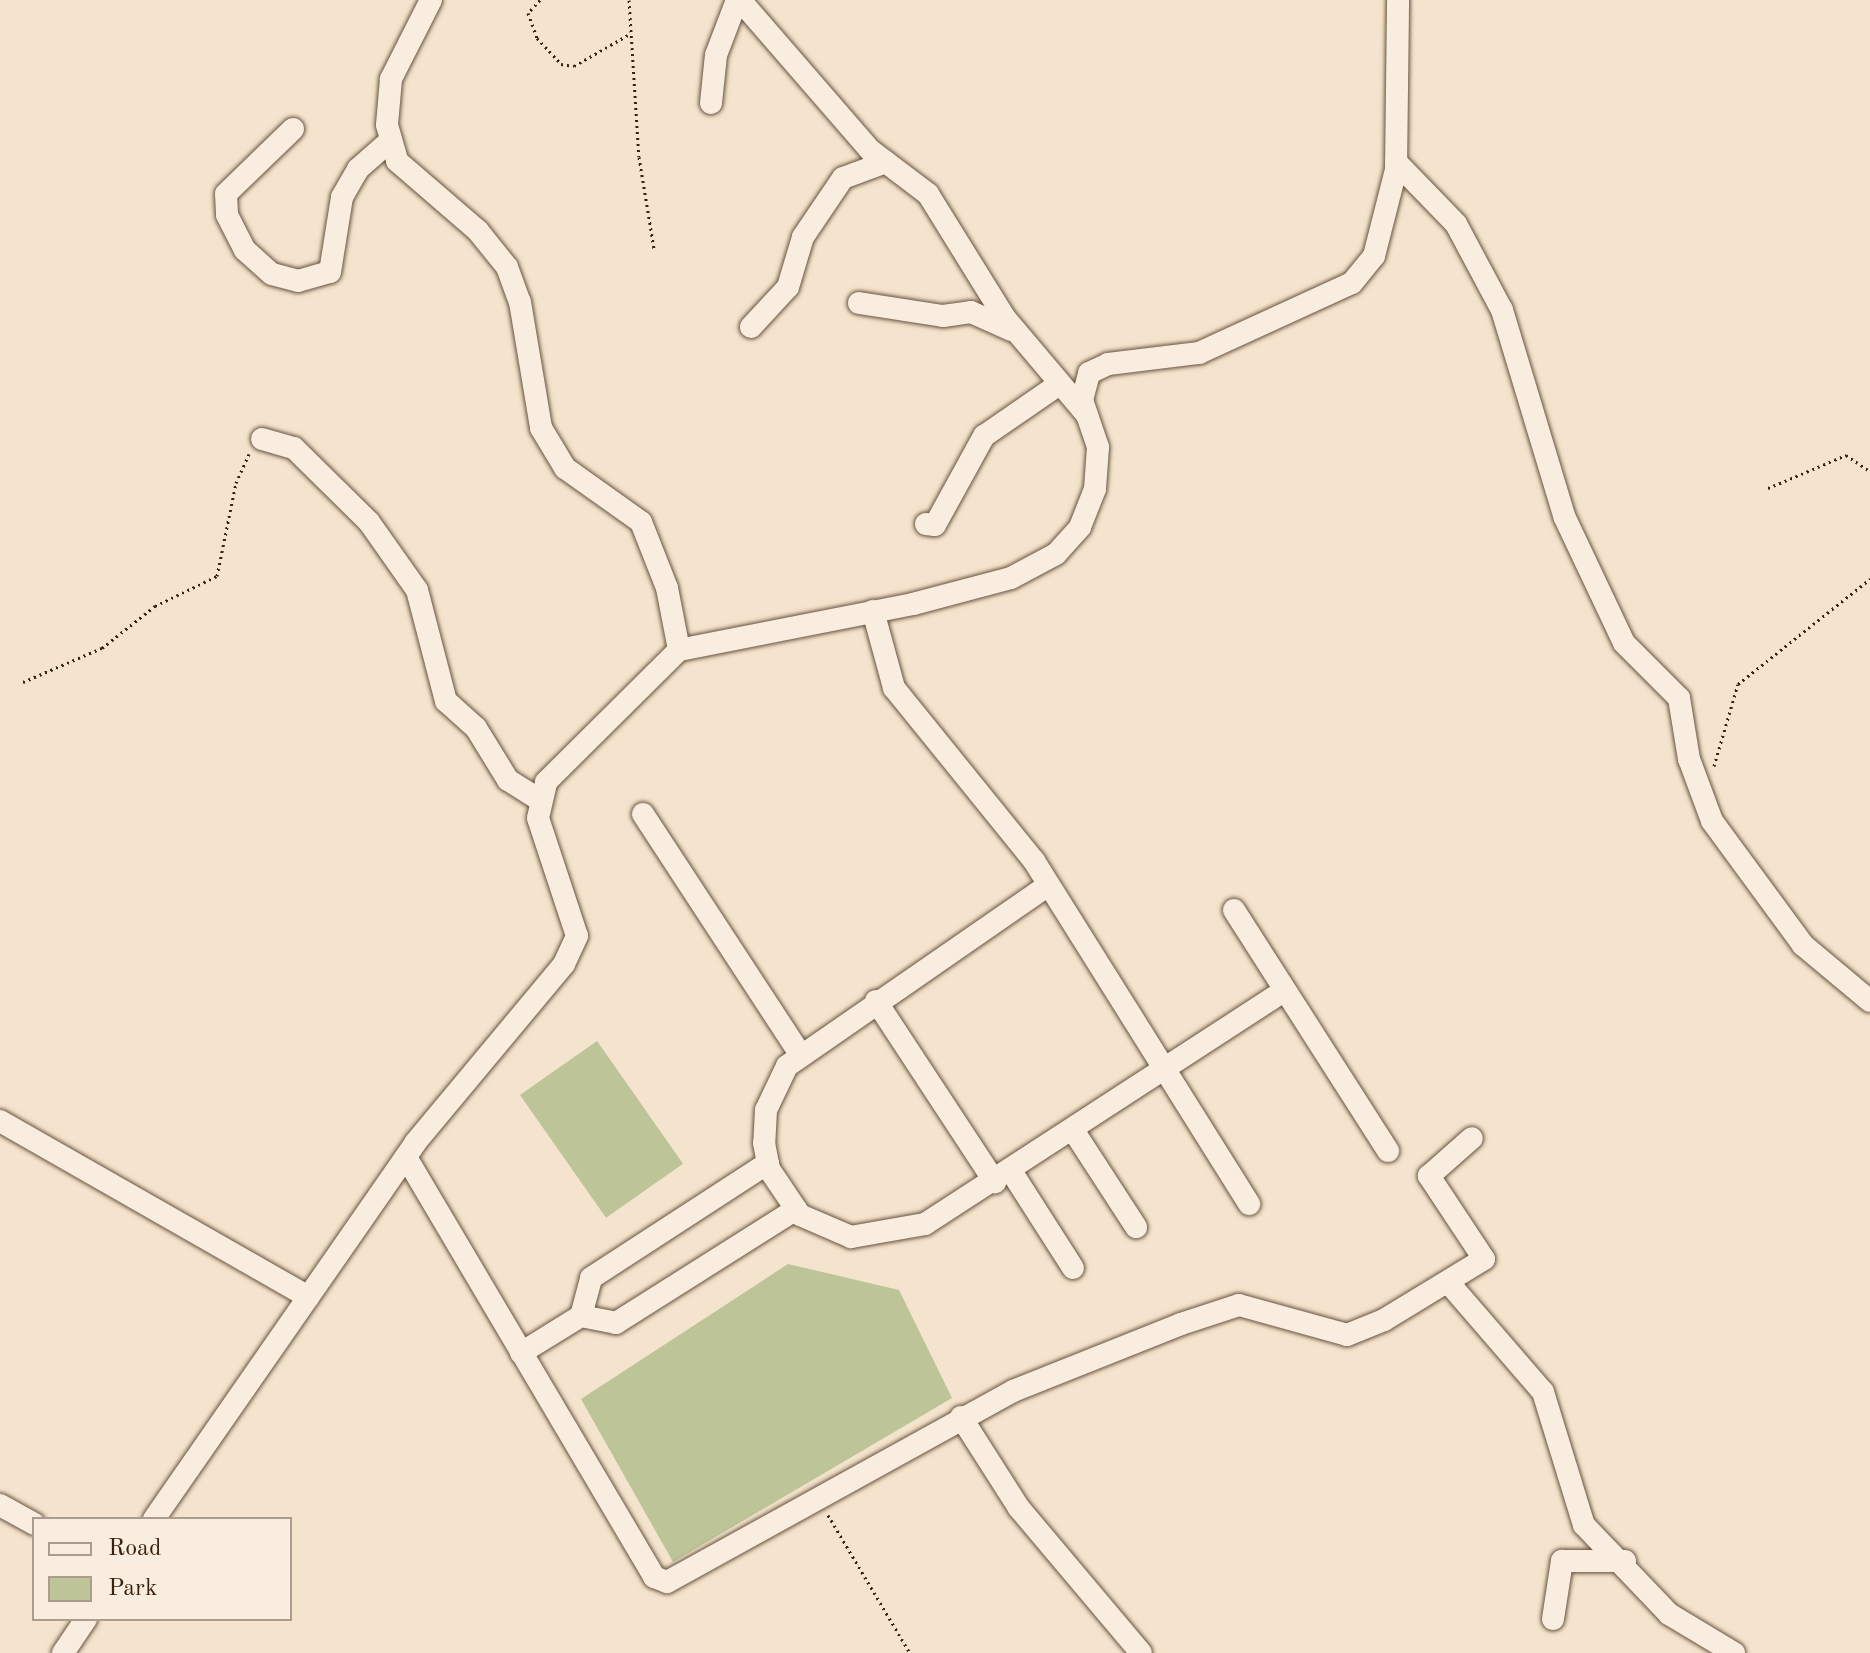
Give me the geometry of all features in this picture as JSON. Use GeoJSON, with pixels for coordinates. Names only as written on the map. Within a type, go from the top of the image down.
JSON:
{"type":"FeatureCollection","features":[{"type":"Feature","properties":{"kind":"street"},"geometry":{"type":"LineString","coordinates":[[431,0],[391,79],[391,140],[397,161],[478,231],[507,267],[520,302],[541,428],[565,468],[641,522],[667,588],[679,650]]}},
{"type":"Feature","properties":{"kind":"street"},"geometry":{"type":"LineString","coordinates":[[711,103],[716,55],[739,0],[820,98],[943,213],[1016,332],[1058,385],[1087,415]]}},
{"type":"Feature","properties":{"kind":"street"},"geometry":{"type":"LineString","coordinates":[[155,1517],[406,1157],[564,964],[577,936],[573,909],[545,850],[538,799],[596,728],[679,650],[873,611],[1011,578],[1056,554],[1080,527],[1095,489],[1098,447],[1082,400],[1089,373],[1099,368],[1199,353],[1352,283],[1379,242],[1396,162],[1398,0]]}},
{"type":"Feature","properties":{"kind":"street"},"geometry":{"type":"LineString","coordinates":[[293,129],[226,194],[227,215],[245,250],[272,274],[298,281],[330,272],[342,197],[358,169],[391,140]]}},
{"type":"Feature","properties":{"kind":"street"},"geometry":{"type":"LineString","coordinates":[[751,327],[788,287],[803,237],[843,178],[886,162]]}},
{"type":"Feature","properties":{"kind":"street"},"geometry":{"type":"LineString","coordinates":[[1396,162],[1456,224],[1502,310],[1574,541],[1624,643],[1679,698],[1703,800],[1746,873],[1803,945],[1870,1001]]}},
{"type":"Feature","properties":{"kind":"street"},"geometry":{"type":"LineString","coordinates":[[859,303],[943,316],[971,312],[1016,332]]}},
{"type":"Feature","properties":{"kind":"street"},"geometry":{"type":"LineString","coordinates":[[926,524],[935,525],[984,436],[1058,385]]}},
{"type":"Feature","properties":{"kind":"street"},"geometry":{"type":"LineString","coordinates":[[262,439],[294,448],[369,522],[417,590],[446,701],[476,728],[508,780],[538,799]]}},
{"type":"Feature","properties":{"kind":"street"},"geometry":{"type":"LineString","coordinates":[[873,611],[894,688],[1005,821],[1249,1204]]}},
{"type":"Feature","properties":{"kind":"street"},"geometry":{"type":"LineString","coordinates":[[643,814],[800,1054]]}},
{"type":"Feature","properties":{"kind":"street"},"geometry":{"type":"LineString","coordinates":[[1047,886],[800,1054],[774,1085],[766,1110],[768,1163],[796,1209],[851,1237],[887,1235],[948,1213],[1285,990]]}},
{"type":"Feature","properties":{"kind":"street"},"geometry":{"type":"LineString","coordinates":[[1234,910],[1388,1151]]}},
{"type":"Feature","properties":{"kind":"street"},"geometry":{"type":"LineString","coordinates":[[876,1001],[1073,1268]]}},
{"type":"Feature","properties":{"kind":"street"},"geometry":{"type":"LineString","coordinates":[[0,1121],[308,1297]]}},
{"type":"Feature","properties":{"kind":"street"},"geometry":{"type":"LineString","coordinates":[[1073,1130],[1136,1227]]}},
{"type":"Feature","properties":{"kind":"street"},"geometry":{"type":"LineString","coordinates":[[406,1157],[654,1577],[686,1576],[961,1417],[1239,1305],[1347,1335],[1448,1282],[1484,1259],[1429,1176],[1472,1138]]}},
{"type":"Feature","properties":{"kind":"street"},"geometry":{"type":"LineString","coordinates":[[581,1316],[591,1278],[768,1163]]}},
{"type":"Feature","properties":{"kind":"street"},"geometry":{"type":"LineString","coordinates":[[521,1353],[581,1316],[616,1323],[796,1209]]}},
{"type":"Feature","properties":{"kind":"street"},"geometry":{"type":"LineString","coordinates":[[1448,1282],[1543,1392],[1584,1525],[1625,1561],[1669,1614],[1734,1653]]}},
{"type":"Feature","properties":{"kind":"street"},"geometry":{"type":"LineString","coordinates":[[961,1417],[1019,1508],[1141,1653]]}},
{"type":"Feature","properties":{"kind":"street"},"geometry":{"type":"LineString","coordinates":[[0,1505],[32,1523]]}},
{"type":"Feature","properties":{"kind":"street"},"geometry":{"type":"LineString","coordinates":[[1553,1619],[1562,1561],[1625,1561]]}},
{"type":"Feature","properties":{"kind":"street"},"geometry":{"type":"LineString","coordinates":[[63,1653],[85,1621]]}},
{"type":"Feature","properties":{"kind":"path"},"geometry":{"type":"LineString","coordinates":[[540,0],[528,13],[537,38],[561,64],[574,66],[628,35]]}},
{"type":"Feature","properties":{"kind":"path"},"geometry":{"type":"LineString","coordinates":[[629,0],[628,35],[654,249]]}},
{"type":"Feature","properties":{"kind":"path"},"geometry":{"type":"LineString","coordinates":[[23,682],[102,648],[155,606],[217,576],[236,483],[262,439]]}},
{"type":"Feature","properties":{"kind":"path"},"geometry":{"type":"LineString","coordinates":[[1768,488],[1846,455],[1870,471]]}},
{"type":"Feature","properties":{"kind":"path"},"geometry":{"type":"LineString","coordinates":[[1703,800],[1738,684],[1870,579]]}},
{"type":"Feature","properties":{"kind":"path"},"geometry":{"type":"LineString","coordinates":[[818,1499],[910,1653]]}},
{"type":"Feature","properties":{"kind":"green space"},"geometry":{"type":"Polygon","coordinates":[[[597,1041],[683,1164],[606,1218],[520,1095],[597,1041]]]}},
{"type":"Feature","properties":{"kind":"green space"},"geometry":{"type":"Polygon","coordinates":[[[788,1264],[899,1290],[952,1398],[673,1562],[581,1399],[788,1264]]]}}]}
